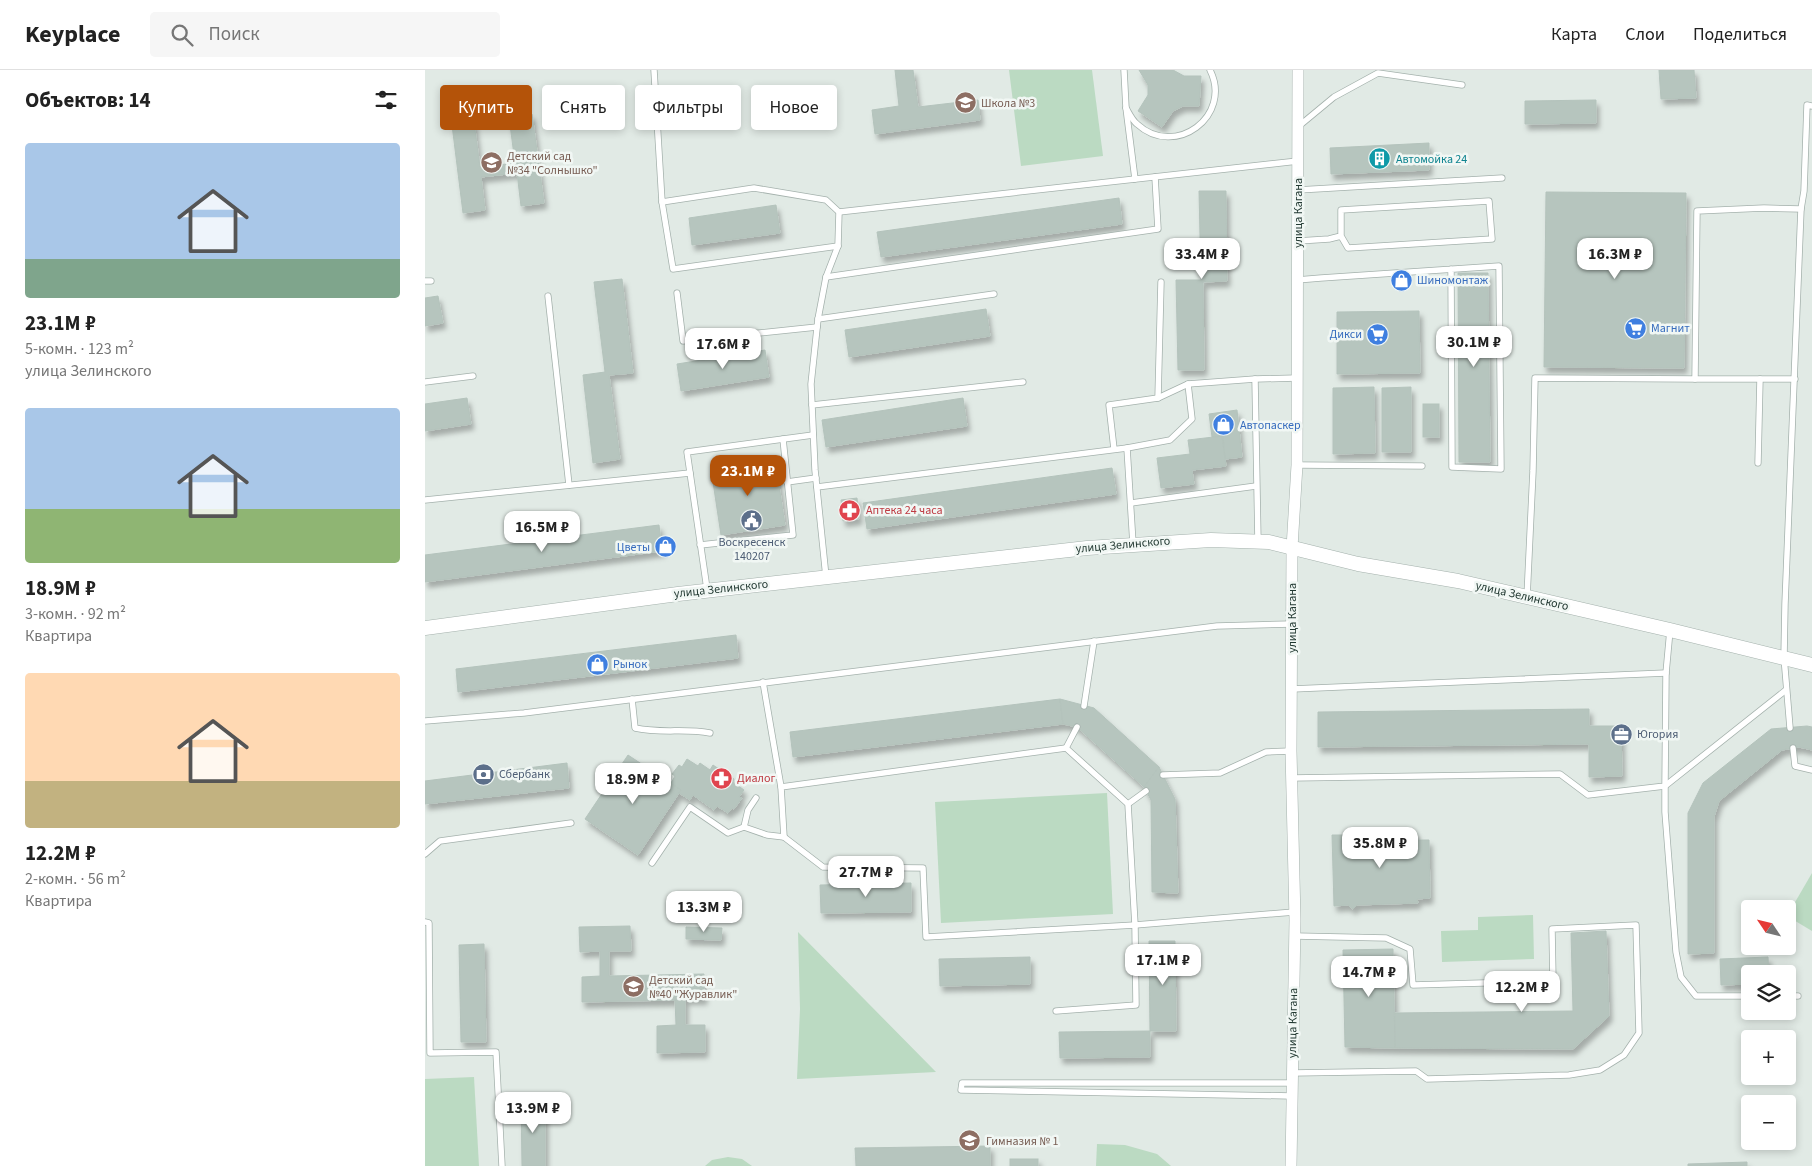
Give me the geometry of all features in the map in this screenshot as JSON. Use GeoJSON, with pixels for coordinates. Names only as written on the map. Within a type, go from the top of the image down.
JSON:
{"type":"FeatureCollection","features":[{"type":"Feature","properties":{"kind":"street","name":"улица Кагана"},"geometry":{"type":"LineString","coordinates":[[1291,1166],[1291,1078],[1295,936],[1291,751],[1293,548],[1297,464],[1298,70]]}},
{"type":"Feature","properties":{"kind":"street","name":"улица Зелинского"},"geometry":{"type":"LineString","coordinates":[[425,628],[707,590],[1078,549],[1199,540],[1269,542],[1358,564],[1457,581],[1527,596],[1812,666]]}},
{"type":"Feature","properties":{"kind":"lane"},"geometry":{"type":"LineString","coordinates":[[654,70],[662,202],[673,269],[838,246]]}},
{"type":"Feature","properties":{"kind":"lane"},"geometry":{"type":"LineString","coordinates":[[1124,70],[1126,108],[1135,179]]}},
{"type":"Feature","properties":{"kind":"lane"},"geometry":{"type":"LineString","coordinates":[[1125,78],[1129,70]]}},
{"type":"Feature","properties":{"kind":"lane"},"geometry":{"type":"LineString","coordinates":[[1126,108],[1136,123],[1151,134],[1169,137],[1187,134],[1202,123],[1212,108],[1215,90],[1210,70]]}},
{"type":"Feature","properties":{"kind":"lane"},"geometry":{"type":"LineString","coordinates":[[1298,128],[1335,97],[1378,73],[1462,85]]}},
{"type":"Feature","properties":{"kind":"lane"},"geometry":{"type":"LineString","coordinates":[[1790,728],[1784,658],[1801,209],[1804,191],[1807,106],[1812,106]]}},
{"type":"Feature","properties":{"kind":"lane"},"geometry":{"type":"LineString","coordinates":[[839,212],[1298,161]]}},
{"type":"Feature","properties":{"kind":"lane"},"geometry":{"type":"LineString","coordinates":[[826,277],[1158,229],[1155,177]]}},
{"type":"Feature","properties":{"kind":"lane"},"geometry":{"type":"LineString","coordinates":[[1298,190],[1502,178]]}},
{"type":"Feature","properties":{"kind":"lane"},"geometry":{"type":"LineString","coordinates":[[662,202],[754,188],[826,200],[839,212],[838,246],[826,277],[817,319],[811,384],[815,478],[826,577]]}},
{"type":"Feature","properties":{"kind":"lane"},"geometry":{"type":"LineString","coordinates":[[1489,201],[1491,239],[1348,248],[1341,236],[1341,210],[1489,201]]}},
{"type":"Feature","properties":{"kind":"lane"},"geometry":{"type":"LineString","coordinates":[[1695,379],[1697,211],[1764,208],[1801,209]]}},
{"type":"Feature","properties":{"kind":"lane"},"geometry":{"type":"LineString","coordinates":[[1298,241],[1329,239],[1341,236]]}},
{"type":"Feature","properties":{"kind":"lane"},"geometry":{"type":"LineString","coordinates":[[1297,280],[1451,269],[1499,266],[1501,469],[1452,467],[1451,269]]}},
{"type":"Feature","properties":{"kind":"lane"},"geometry":{"type":"LineString","coordinates":[[1158,398],[1161,282]]}},
{"type":"Feature","properties":{"kind":"lane"},"geometry":{"type":"LineString","coordinates":[[677,293],[683,341],[817,327]]}},
{"type":"Feature","properties":{"kind":"lane"},"geometry":{"type":"LineString","coordinates":[[817,319],[994,294]]}},
{"type":"Feature","properties":{"kind":"lane"},"geometry":{"type":"LineString","coordinates":[[548,296],[569,485]]}},
{"type":"Feature","properties":{"kind":"lane"},"geometry":{"type":"LineString","coordinates":[[425,382],[473,376]]}},
{"type":"Feature","properties":{"kind":"lane"},"geometry":{"type":"LineString","coordinates":[[1114,450],[1109,404],[1158,398],[1188,384],[1297,378]]}},
{"type":"Feature","properties":{"kind":"lane"},"geometry":{"type":"LineString","coordinates":[[1527,596],[1535,378],[1795,379]]}},
{"type":"Feature","properties":{"kind":"lane"},"geometry":{"type":"LineString","coordinates":[[1255,379],[1258,543]]}},
{"type":"Feature","properties":{"kind":"lane"},"geometry":{"type":"LineString","coordinates":[[1759,462],[1760,379]]}},
{"type":"Feature","properties":{"kind":"lane"},"geometry":{"type":"LineString","coordinates":[[812,405],[1023,382]]}},
{"type":"Feature","properties":{"kind":"lane"},"geometry":{"type":"LineString","coordinates":[[817,487],[1114,450],[1170,440],[1192,420],[1188,384]]}},
{"type":"Feature","properties":{"kind":"lane"},"geometry":{"type":"LineString","coordinates":[[707,590],[687,452],[813,434]]}},
{"type":"Feature","properties":{"kind":"lane"},"geometry":{"type":"LineString","coordinates":[[700,545],[793,535],[783,439]]}},
{"type":"Feature","properties":{"kind":"lane"},"geometry":{"type":"LineString","coordinates":[[1127,448],[1133,544]]}},
{"type":"Feature","properties":{"kind":"lane"},"geometry":{"type":"LineString","coordinates":[[1297,464],[1422,466]]}},
{"type":"Feature","properties":{"kind":"lane"},"geometry":{"type":"LineString","coordinates":[[425,500],[690,473]]}},
{"type":"Feature","properties":{"kind":"lane"},"geometry":{"type":"LineString","coordinates":[[787,482],[815,478]]}},
{"type":"Feature","properties":{"kind":"lane"},"geometry":{"type":"LineString","coordinates":[[1131,503],[1256,486]]}},
{"type":"Feature","properties":{"kind":"lane"},"geometry":{"type":"LineString","coordinates":[[425,721],[523,713],[1217,626],[1293,624]]}},
{"type":"Feature","properties":{"kind":"lane"},"geometry":{"type":"LineString","coordinates":[[1670,630],[1666,673],[1665,822],[1681,976],[1696,996],[1741,996]]}},
{"type":"Feature","properties":{"kind":"lane"},"geometry":{"type":"LineString","coordinates":[[1084,706],[1095,641]]}},
{"type":"Feature","properties":{"kind":"lane"},"geometry":{"type":"LineString","coordinates":[[1292,689],[1666,673]]}},
{"type":"Feature","properties":{"kind":"lane"},"geometry":{"type":"LineString","coordinates":[[763,682],[781,787],[783,837]]}},
{"type":"Feature","properties":{"kind":"lane"},"geometry":{"type":"LineString","coordinates":[[1291,778],[1560,774],[1588,795],[1665,786],[1786,690]]}},
{"type":"Feature","properties":{"kind":"lane"},"geometry":{"type":"LineString","coordinates":[[632,699],[635,728],[653,732],[693,730],[710,733]]}},
{"type":"Feature","properties":{"kind":"lane"},"geometry":{"type":"LineString","coordinates":[[1066,748],[1077,727]]}},
{"type":"Feature","properties":{"kind":"lane"},"geometry":{"type":"LineString","coordinates":[[781,787],[1066,748],[1128,804],[1135,925],[1136,1005],[1056,1011]]}},
{"type":"Feature","properties":{"kind":"lane"},"geometry":{"type":"LineString","coordinates":[[1793,748],[1795,766],[1812,770]]}},
{"type":"Feature","properties":{"kind":"lane"},"geometry":{"type":"LineString","coordinates":[[1163,775],[1219,773],[1266,752],[1291,751]]}},
{"type":"Feature","properties":{"kind":"lane"},"geometry":{"type":"LineString","coordinates":[[1128,804],[1146,791]]}},
{"type":"Feature","properties":{"kind":"lane"},"geometry":{"type":"LineString","coordinates":[[745,827],[748,810],[756,798]]}},
{"type":"Feature","properties":{"kind":"lane"},"geometry":{"type":"LineString","coordinates":[[652,863],[690,807],[728,832],[745,827],[767,835],[783,837],[823,867],[923,868],[926,937],[1135,925],[1294,912]]}},
{"type":"Feature","properties":{"kind":"lane"},"geometry":{"type":"LineString","coordinates":[[425,854],[439,842],[571,823]]}},
{"type":"Feature","properties":{"kind":"lane"},"geometry":{"type":"LineString","coordinates":[[425,922],[429,923],[430,1053],[496,1052],[502,1166]]}},
{"type":"Feature","properties":{"kind":"lane"},"geometry":{"type":"LineString","coordinates":[[1291,1096],[961,1090],[961,1083],[1291,1078],[1416,1071],[1427,1079],[1569,1075],[1600,1070],[1624,1054],[1639,1033],[1636,925],[1552,929],[1553,981],[1413,985],[1410,949],[1386,938],[1295,936]]}},
{"type":"Feature","properties":{"kind":"green space"},"geometry":{"type":"Polygon","coordinates":[[[1009,70],[1092,70],[1103,156],[1021,166],[1009,70]]]}},
{"type":"Feature","properties":{"kind":"green space"},"geometry":{"type":"Polygon","coordinates":[[[1107,793],[1113,914],[941,923],[935,802],[1107,793]]]}},
{"type":"Feature","properties":{"kind":"green space"},"geometry":{"type":"Polygon","coordinates":[[[1812,873],[1812,931],[1796,921],[1796,901],[1812,873]]]}},
{"type":"Feature","properties":{"kind":"green space"},"geometry":{"type":"Polygon","coordinates":[[[1533,915],[1534,959],[1442,962],[1441,931],[1478,930],[1478,917],[1533,915]]]}},
{"type":"Feature","properties":{"kind":"green space"},"geometry":{"type":"Polygon","coordinates":[[[798,932],[936,1072],[797,1079],[800,1009],[798,932]]]}},
{"type":"Feature","properties":{"kind":"green space"},"geometry":{"type":"Polygon","coordinates":[[[474,1077],[479,1166],[425,1166],[425,1079],[474,1077]]]}},
{"type":"Feature","properties":{"kind":"green space"},"geometry":{"type":"Polygon","coordinates":[[[1097,1144],[1125,1145],[1157,1154],[1171,1166],[1096,1166],[1097,1144]]]}},
{"type":"Feature","properties":{"kind":"green space"},"geometry":{"type":"Polygon","coordinates":[[[728,1157],[742,1159],[752,1166],[705,1166],[712,1160],[728,1157]]]}},
{"type":"Feature","properties":{"kind":"building","name":"Школа №3"},"geometry":{"type":"Polygon","coordinates":[[[895,70],[913,70],[918,107],[978,100],[980,120],[875,134],[872,110],[899,106],[895,70]]]}},
{"type":"Feature","properties":{"kind":"building"},"geometry":{"type":"Polygon","coordinates":[[[1139,70],[1173,70],[1184,76],[1201,76],[1199,106],[1183,106],[1173,111],[1162,127],[1138,111],[1148,95],[1148,85],[1139,70]]]}},
{"type":"Feature","properties":{"kind":"building"},"geometry":{"type":"Polygon","coordinates":[[[1659,70],[1694,70],[1696,98],[1661,99],[1659,70]]]}},
{"type":"Feature","properties":{"kind":"building"},"geometry":{"type":"Polygon","coordinates":[[[1596,100],[1596,123],[1525,124],[1525,101],[1596,100]]]}},
{"type":"Feature","properties":{"kind":"building"},"geometry":{"type":"Polygon","coordinates":[[[532,114],[544,203],[521,206],[517,173],[481,177],[485,210],[463,213],[453,130],[475,130],[480,167],[515,163],[511,130],[532,130],[532,114]]]}},
{"type":"Feature","properties":{"kind":"building","name":"Автомойка 24"},"geometry":{"type":"Polygon","coordinates":[[[1429,143],[1429,170],[1331,174],[1330,148],[1429,143]]]}},
{"type":"Feature","properties":{"kind":"building"},"geometry":{"type":"Polygon","coordinates":[[[1199,191],[1226,191],[1227,281],[1203,282],[1204,370],[1178,370],[1176,280],[1201,280],[1199,191]]]}},
{"type":"Feature","properties":{"kind":"building"},"geometry":{"type":"Polygon","coordinates":[[[1546,192],[1686,193],[1684,368],[1544,367],[1546,192]]]}},
{"type":"Feature","properties":{"kind":"building"},"geometry":{"type":"Polygon","coordinates":[[[1119,198],[1122,224],[881,257],[877,232],[1119,198]]]}},
{"type":"Feature","properties":{"kind":"building"},"geometry":{"type":"Polygon","coordinates":[[[776,205],[780,233],[692,245],[689,218],[776,205]]]}},
{"type":"Feature","properties":{"kind":"building"},"geometry":{"type":"Polygon","coordinates":[[[1458,273],[1488,273],[1490,462],[1459,462],[1458,273]]]}},
{"type":"Feature","properties":{"kind":"building"},"geometry":{"type":"Polygon","coordinates":[[[622,279],[633,373],[609,375],[620,459],[593,463],[583,375],[605,372],[594,282],[622,279]]]}},
{"type":"Feature","properties":{"kind":"building"},"geometry":{"type":"Polygon","coordinates":[[[438,296],[443,323],[425,326],[425,298],[438,296]]]}},
{"type":"Feature","properties":{"kind":"building"},"geometry":{"type":"Polygon","coordinates":[[[986,309],[990,336],[849,357],[845,330],[986,309]]]}},
{"type":"Feature","properties":{"kind":"building","name":"Дикси"},"geometry":{"type":"Polygon","coordinates":[[[1419,311],[1420,373],[1337,374],[1337,312],[1419,311]]]}},
{"type":"Feature","properties":{"kind":"building"},"geometry":{"type":"Polygon","coordinates":[[[765,350],[769,377],[681,391],[677,364],[765,350]]]}},
{"type":"Feature","properties":{"kind":"building"},"geometry":{"type":"Polygon","coordinates":[[[1374,387],[1375,453],[1333,454],[1333,388],[1374,387]]]}},
{"type":"Feature","properties":{"kind":"building"},"geometry":{"type":"Polygon","coordinates":[[[1411,387],[1411,452],[1382,452],[1382,388],[1411,387]]]}},
{"type":"Feature","properties":{"kind":"building"},"geometry":{"type":"Polygon","coordinates":[[[467,398],[471,424],[425,431],[425,404],[467,398]]]}},
{"type":"Feature","properties":{"kind":"building"},"geometry":{"type":"Polygon","coordinates":[[[963,398],[967,426],[826,447],[822,420],[963,398]]]}},
{"type":"Feature","properties":{"kind":"building"},"geometry":{"type":"Polygon","coordinates":[[[1423,404],[1439,404],[1439,437],[1423,437],[1423,404]]]}},
{"type":"Feature","properties":{"kind":"building","name":"Автопаскер"},"geometry":{"type":"Polygon","coordinates":[[[1237,410],[1242,457],[1225,459],[1223,436],[1212,437],[1209,414],[1237,410]]]}},
{"type":"Feature","properties":{"kind":"building"},"geometry":{"type":"Polygon","coordinates":[[[1222,436],[1226,466],[1192,470],[1194,484],[1161,488],[1157,458],[1190,454],[1188,440],[1222,436]]]}},
{"type":"Feature","properties":{"kind":"building"},"geometry":{"type":"Polygon","coordinates":[[[775,459],[785,525],[721,535],[711,469],[775,459]]]}},
{"type":"Feature","properties":{"kind":"building"},"geometry":{"type":"Polygon","coordinates":[[[1112,468],[1116,494],[867,529],[863,503],[1112,468]]]}},
{"type":"Feature","properties":{"kind":"building","name":"Аптека 24 часа"},"geometry":{"type":"Polygon","coordinates":[[[857,498],[859,519],[843,521],[841,500],[857,498]]]}},
{"type":"Feature","properties":{"kind":"building"},"geometry":{"type":"Polygon","coordinates":[[[659,525],[662,551],[425,582],[425,555],[659,525]]]}},
{"type":"Feature","properties":{"kind":"building","name":"Рынок"},"geometry":{"type":"Polygon","coordinates":[[[736,635],[738,658],[458,692],[456,669],[736,635]]]}},
{"type":"Feature","properties":{"kind":"building"},"geometry":{"type":"Polygon","coordinates":[[[1060,699],[1063,724],[793,757],[790,732],[1060,699]]]}},
{"type":"Feature","properties":{"kind":"building"},"geometry":{"type":"Polygon","coordinates":[[[1060,699],[1094,708],[1159,767],[1144,787],[1077,727],[1063,724],[1060,699]]]}},
{"type":"Feature","properties":{"kind":"building"},"geometry":{"type":"Polygon","coordinates":[[[1589,709],[1589,726],[1621,726],[1622,776],[1589,777],[1589,744],[1318,747],[1318,712],[1589,709]]]}},
{"type":"Feature","properties":{"kind":"building"},"geometry":{"type":"Polygon","coordinates":[[[1812,727],[1812,750],[1799,747],[1782,750],[1719,801],[1714,817],[1714,953],[1688,954],[1688,813],[1703,783],[1771,729],[1812,727]]]}},
{"type":"Feature","properties":{"kind":"building"},"geometry":{"type":"Polygon","coordinates":[[[628,755],[681,790],[638,855],[585,819],[628,755]]]}},
{"type":"Feature","properties":{"kind":"building"},"geometry":{"type":"Polygon","coordinates":[[[687,759],[698,766],[700,763],[710,770],[713,765],[734,779],[733,782],[744,790],[739,797],[742,798],[734,809],[732,808],[728,813],[717,806],[714,810],[693,795],[690,800],[679,793],[681,790],[671,783],[675,776],[672,774],[679,765],[682,767],[687,759]]]}},
{"type":"Feature","properties":{"kind":"building"},"geometry":{"type":"Polygon","coordinates":[[[567,763],[569,788],[425,804],[425,781],[567,763]]]}},
{"type":"Feature","properties":{"kind":"building"},"geometry":{"type":"Polygon","coordinates":[[[1159,767],[1175,799],[1178,893],[1152,892],[1151,800],[1144,787],[1159,767]]]}},
{"type":"Feature","properties":{"kind":"building"},"geometry":{"type":"Polygon","coordinates":[[[1352,830],[1357,835],[1417,833],[1417,840],[1429,840],[1430,898],[1417,899],[1418,903],[1357,905],[1353,909],[1348,905],[1334,906],[1332,835],[1347,835],[1352,830]]]}},
{"type":"Feature","properties":{"kind":"building"},"geometry":{"type":"Polygon","coordinates":[[[911,883],[911,912],[821,913],[820,885],[911,883]]]}},
{"type":"Feature","properties":{"kind":"building"},"geometry":{"type":"Polygon","coordinates":[[[630,926],[631,951],[609,951],[609,976],[704,974],[704,999],[685,999],[685,1025],[705,1025],[705,1052],[657,1053],[657,1026],[676,1025],[675,1000],[582,1002],[582,977],[600,976],[600,951],[580,952],[579,927],[630,926]]]}},
{"type":"Feature","properties":{"kind":"building"},"geometry":{"type":"Polygon","coordinates":[[[686,927],[722,928],[721,940],[686,939],[686,927]]]}},
{"type":"Feature","properties":{"kind":"building"},"geometry":{"type":"Polygon","coordinates":[[[1606,931],[1609,1016],[1573,1049],[1395,1048],[1395,1013],[1573,1011],[1571,933],[1606,931]]]}},
{"type":"Feature","properties":{"kind":"building"},"geometry":{"type":"Polygon","coordinates":[[[1149,941],[1175,941],[1176,1031],[1150,1031],[1149,941]]]}},
{"type":"Feature","properties":{"kind":"building"},"geometry":{"type":"Polygon","coordinates":[[[484,944],[486,1042],[461,1042],[459,945],[484,944]]]}},
{"type":"Feature","properties":{"kind":"building"},"geometry":{"type":"Polygon","coordinates":[[[1393,949],[1395,1048],[1345,1047],[1343,950],[1393,949]]]}},
{"type":"Feature","properties":{"kind":"building"},"geometry":{"type":"Polygon","coordinates":[[[1030,957],[1030,984],[940,986],[939,959],[1030,957]]]}},
{"type":"Feature","properties":{"kind":"building"},"geometry":{"type":"Polygon","coordinates":[[[1768,957],[1768,965],[1741,965],[1741,984],[1721,985],[1720,959],[1768,957]]]}},
{"type":"Feature","properties":{"kind":"building"},"geometry":{"type":"Polygon","coordinates":[[[1150,1031],[1150,1057],[1060,1058],[1059,1032],[1150,1031]]]}},
{"type":"Feature","properties":{"kind":"building"},"geometry":{"type":"Polygon","coordinates":[[[521,1102],[545,1102],[545,1166],[522,1166],[521,1102]]]}},
{"type":"Feature","properties":{"kind":"building"},"geometry":{"type":"Polygon","coordinates":[[[990,1146],[990,1166],[856,1166],[855,1148],[990,1146]]]}},
{"type":"Feature","properties":{"kind":"building"},"geometry":{"type":"Polygon","coordinates":[[[1010,1159],[1038,1159],[1038,1166],[1010,1166],[1010,1159]]]}},
{"type":"Feature","properties":{"kind":"building"},"geometry":{"type":"Polygon","coordinates":[[[1747,1162],[1747,1166],[1688,1166],[1688,1164],[1747,1162]]]}},
{"type":"Feature","properties":{"kind":"place","name":"Школа №3"},"geometry":{"type":"Point","coordinates":[965,103]}},
{"type":"Feature","properties":{"kind":"place","name":"Автомойка 24"},"geometry":{"type":"Point","coordinates":[1380,159]}},
{"type":"Feature","properties":{"kind":"place","name":"Детский сад №34 \"Солнышко\""},"geometry":{"type":"Point","coordinates":[491,163]}},
{"type":"Feature","properties":{"kind":"place","name":"Шиномонтаж"},"geometry":{"type":"Point","coordinates":[1401,280]}},
{"type":"Feature","properties":{"kind":"place","name":"Магнит"},"geometry":{"type":"Point","coordinates":[1635,328]}},
{"type":"Feature","properties":{"kind":"place","name":"Дикси"},"geometry":{"type":"Point","coordinates":[1378,334]}},
{"type":"Feature","properties":{"kind":"place","name":"Автопаскер"},"geometry":{"type":"Point","coordinates":[1224,425]}},
{"type":"Feature","properties":{"kind":"place","name":"Аптека 24 часа"},"geometry":{"type":"Point","coordinates":[850,510]}},
{"type":"Feature","properties":{"kind":"place","name":"Воскресенск 140207"},"geometry":{"type":"Point","coordinates":[752,521]}},
{"type":"Feature","properties":{"kind":"place","name":"Цветы"},"geometry":{"type":"Point","coordinates":[666,547]}},
{"type":"Feature","properties":{"kind":"place","name":"Рынок"},"geometry":{"type":"Point","coordinates":[597,664]}},
{"type":"Feature","properties":{"kind":"place","name":"Югория"},"geometry":{"type":"Point","coordinates":[1621,734]}},
{"type":"Feature","properties":{"kind":"place","name":"Сбербанк"},"geometry":{"type":"Point","coordinates":[483,774]}},
{"type":"Feature","properties":{"kind":"place","name":"Диалог"},"geometry":{"type":"Point","coordinates":[721,778]}},
{"type":"Feature","properties":{"kind":"place","name":"Детский сад №40 \"Журавлик\""},"geometry":{"type":"Point","coordinates":[633,987]}},
{"type":"Feature","properties":{"kind":"place","name":"Гимназия № 1"},"geometry":{"type":"Point","coordinates":[970,1141]}}]}
